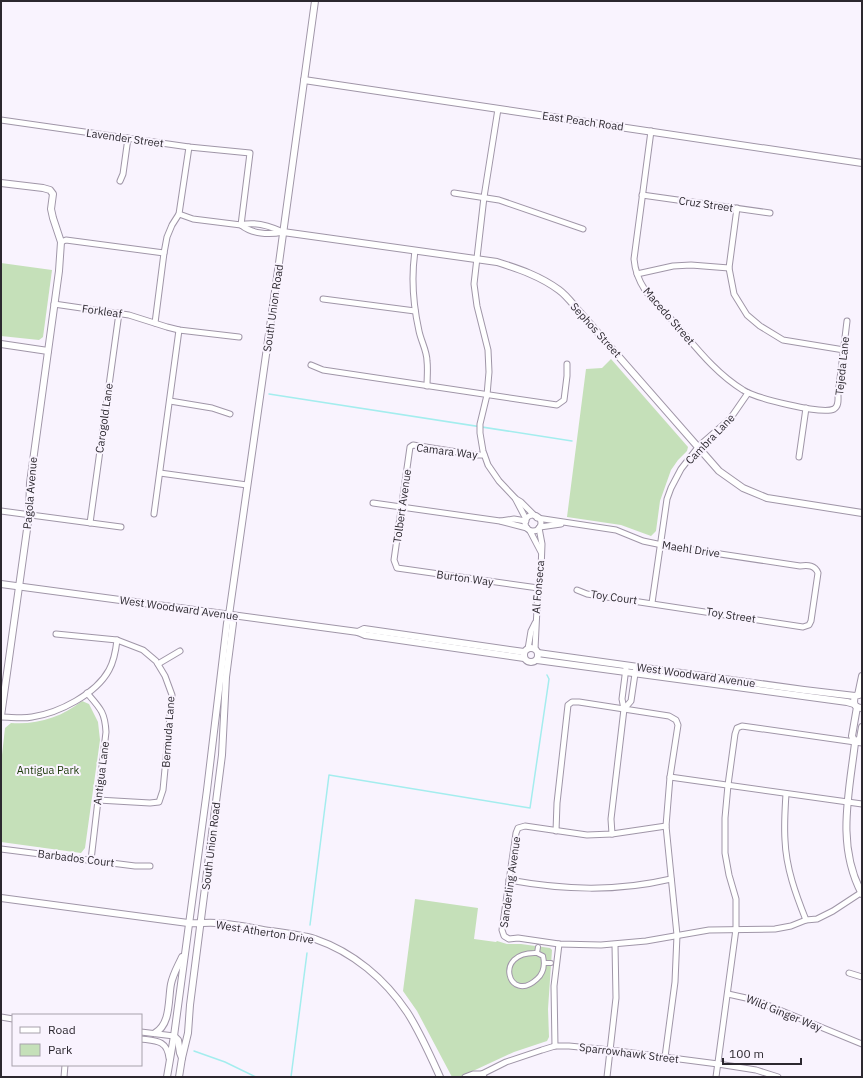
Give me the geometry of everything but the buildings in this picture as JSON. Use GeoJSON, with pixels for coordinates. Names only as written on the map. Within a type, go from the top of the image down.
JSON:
{"type":"FeatureCollection","features":[{"type":"Feature","properties":{"kind":"street","name":"South Union Road"},"geometry":{"type":"LineString","coordinates":[[167,1077],[174,1036],[207,790],[226,623],[229,615],[262,385],[315,1]]}},
{"type":"Feature","properties":{"kind":"street","name":"East Peach Road"},"geometry":{"type":"LineString","coordinates":[[304,80],[862,163]]}},
{"type":"Feature","properties":{"kind":"street"},"geometry":{"type":"LineString","coordinates":[[373,503],[500,522],[528,529],[536,530],[539,527],[540,521],[515,498],[492,473],[484,455],[481,442],[480,424],[487,395],[489,372],[488,350],[477,306],[474,284],[484,197],[498,109]]}},
{"type":"Feature","properties":{"kind":"street","name":"Lavender Street"},"geometry":{"type":"LineString","coordinates":[[1,120],[189,147],[250,153],[241,225]]}},
{"type":"Feature","properties":{"kind":"street","name":"Macedo Street"},"geometry":{"type":"LineString","coordinates":[[651,131],[634,259],[637,274],[646,292],[716,369],[730,382],[748,393],[766,399],[806,408],[833,409]]}},
{"type":"Feature","properties":{"kind":"street"},"geometry":{"type":"LineString","coordinates":[[120,180],[123,174],[128,138]]}},
{"type":"Feature","properties":{"kind":"street"},"geometry":{"type":"LineString","coordinates":[[155,323],[164,253],[172,225],[179,214],[189,147]]}},
{"type":"Feature","properties":{"kind":"street"},"geometry":{"type":"LineString","coordinates":[[1,183],[50,190],[53,194],[51,209],[61,242],[66,240],[164,253]]}},
{"type":"Feature","properties":{"kind":"street"},"geometry":{"type":"LineString","coordinates":[[454,193],[484,197],[516,205],[583,229]]}},
{"type":"Feature","properties":{"kind":"street","name":"Cruz Street"},"geometry":{"type":"LineString","coordinates":[[642,195],[770,213]]}},
{"type":"Feature","properties":{"kind":"street"},"geometry":{"type":"LineString","coordinates":[[738,208],[729,268],[734,294],[747,315],[760,326],[783,340],[844,350]]}},
{"type":"Feature","properties":{"kind":"street"},"geometry":{"type":"LineString","coordinates":[[179,214],[192,219],[241,225],[248,223],[271,227],[283,232]]}},
{"type":"Feature","properties":{"kind":"street","name":"Sephos Street"},"geometry":{"type":"LineString","coordinates":[[283,232],[497,262],[538,277],[559,290],[720,471],[732,481],[754,493],[778,500],[862,513]]}},
{"type":"Feature","properties":{"kind":"street","name":"Pagola Avenue"},"geometry":{"type":"LineString","coordinates":[[1,716],[29,515],[30,483],[59,271],[61,242]]}},
{"type":"Feature","properties":{"kind":"street"},"geometry":{"type":"LineString","coordinates":[[415,251],[413,284],[415,311],[428,362],[427,386]]}},
{"type":"Feature","properties":{"kind":"street"},"geometry":{"type":"LineString","coordinates":[[637,274],[677,266],[691,265],[729,268]]}},
{"type":"Feature","properties":{"kind":"street"},"geometry":{"type":"LineString","coordinates":[[323,299],[415,311]]}},
{"type":"Feature","properties":{"kind":"street","name":"Forkleaf"},"geometry":{"type":"LineString","coordinates":[[54,304],[129,315],[179,330],[239,337]]}},
{"type":"Feature","properties":{"kind":"street","name":"Carogold Lane"},"geometry":{"type":"LineString","coordinates":[[90,523],[119,313]]}},
{"type":"Feature","properties":{"kind":"street","name":"Tejeda Lane"},"geometry":{"type":"LineString","coordinates":[[833,409],[836,407],[838,402],[847,321]]}},
{"type":"Feature","properties":{"kind":"street"},"geometry":{"type":"LineString","coordinates":[[154,514],[179,330]]}},
{"type":"Feature","properties":{"kind":"street"},"geometry":{"type":"LineString","coordinates":[[1,344],[48,351]]}},
{"type":"Feature","properties":{"kind":"street"},"geometry":{"type":"LineString","coordinates":[[312,365],[323,370],[556,405],[564,400],[567,364]]}},
{"type":"Feature","properties":{"kind":"street","name":"Cambra Lane"},"geometry":{"type":"LineString","coordinates":[[652,603],[667,499],[671,488],[681,469],[699,446],[730,419],[748,393]]}},
{"type":"Feature","properties":{"kind":"street"},"geometry":{"type":"LineString","coordinates":[[170,402],[212,408],[230,414]]}},
{"type":"Feature","properties":{"kind":"street"},"geometry":{"type":"LineString","coordinates":[[799,457],[806,408]]}},
{"type":"Feature","properties":{"kind":"street","name":"Camara Way"},"geometry":{"type":"LineString","coordinates":[[410,447],[413,445],[453,452],[484,455]]}},
{"type":"Feature","properties":{"kind":"street","name":"Tolbert Avenue"},"geometry":{"type":"LineString","coordinates":[[395,565],[394,560],[410,447]]}},
{"type":"Feature","properties":{"kind":"street"},"geometry":{"type":"LineString","coordinates":[[160,473],[247,485]]}},
{"type":"Feature","properties":{"kind":"street"},"geometry":{"type":"LineString","coordinates":[[515,498],[526,520],[525,524],[528,529]]}},
{"type":"Feature","properties":{"kind":"street"},"geometry":{"type":"LineString","coordinates":[[1,511],[121,527]]}},
{"type":"Feature","properties":{"kind":"street"},"geometry":{"type":"LineString","coordinates":[[514,519],[521,511]]}},
{"type":"Feature","properties":{"kind":"street"},"geometry":{"type":"LineString","coordinates":[[500,522],[514,519],[526,520],[530,516],[536,517]]}},
{"type":"Feature","properties":{"kind":"street","name":"Maehl Drive"},"geometry":{"type":"LineString","coordinates":[[536,517],[616,530],[643,541],[661,545],[800,566],[810,565],[816,568],[818,576],[810,623]]}},
{"type":"Feature","properties":{"kind":"street","name":"Maehl Drive"},"geometry":{"type":"LineString","coordinates":[[539,527],[568,523]]}},
{"type":"Feature","properties":{"kind":"street","name":"Al Fonseca"},"geometry":{"type":"LineString","coordinates":[[530,652],[536,632],[535,622],[541,570],[542,544],[539,527]]}},
{"type":"Feature","properties":{"kind":"street","name":"Al Fonseca"},"geometry":{"type":"LineString","coordinates":[[528,529],[541,552]]}},
{"type":"Feature","properties":{"kind":"street","name":"Burton Way"},"geometry":{"type":"LineString","coordinates":[[395,565],[397,568],[538,588]]}},
{"type":"Feature","properties":{"kind":"street","name":"West Woodward Avenue"},"geometry":{"type":"LineString","coordinates":[[1,584],[358,632],[365,635],[530,652],[626,669]]}},
{"type":"Feature","properties":{"kind":"street","name":"Toy Court"},"geometry":{"type":"LineString","coordinates":[[577,590],[587,594],[652,603]]}},
{"type":"Feature","properties":{"kind":"street","name":"Toy Street"},"geometry":{"type":"LineString","coordinates":[[652,603],[803,627],[810,623]]}},
{"type":"Feature","properties":{"kind":"street","name":"South Union Road"},"geometry":{"type":"LineString","coordinates":[[179,1077],[188,1033],[190,1005],[222,755],[226,677],[233,623],[229,615]]}},
{"type":"Feature","properties":{"kind":"street","name":"Bermuda Lane"},"geometry":{"type":"LineString","coordinates":[[56,634],[117,640],[143,650],[158,664],[165,676],[172,696],[163,790],[159,802],[150,804],[98,800]]}},
{"type":"Feature","properties":{"kind":"street"},"geometry":{"type":"LineString","coordinates":[[1,716],[32,717],[62,709],[87,693],[97,686],[109,669],[116,650],[117,640]]}},
{"type":"Feature","properties":{"kind":"street"},"geometry":{"type":"LineString","coordinates":[[158,664],[180,651]]}},
{"type":"Feature","properties":{"kind":"street"},"geometry":{"type":"LineString","coordinates":[[530,652],[537,660]]}},
{"type":"Feature","properties":{"kind":"street","name":"West Woodward Avenue"},"geometry":{"type":"LineString","coordinates":[[530,652],[529,662],[537,660],[636,670],[848,702],[858,707]]}},
{"type":"Feature","properties":{"kind":"street"},"geometry":{"type":"LineString","coordinates":[[612,834],[611,819],[624,709],[622,700],[626,669]]}},
{"type":"Feature","properties":{"kind":"street"},"geometry":{"type":"LineString","coordinates":[[624,709],[631,701],[636,670]]}},
{"type":"Feature","properties":{"kind":"street","name":"West Woodward Avenue"},"geometry":{"type":"LineString","coordinates":[[649,672],[843,696],[858,695]]}},
{"type":"Feature","properties":{"kind":"street"},"geometry":{"type":"LineString","coordinates":[[555,1046],[554,986],[559,944],[615,944],[646,941],[709,930],[775,929],[791,926],[806,920],[817,919],[862,893],[856,880],[849,857],[846,839],[847,802],[855,742],[852,736],[862,676]]}},
{"type":"Feature","properties":{"kind":"street","name":"Antigua Lane"},"geometry":{"type":"LineString","coordinates":[[87,693],[100,707],[105,719],[106,739],[91,860]]}},
{"type":"Feature","properties":{"kind":"street"},"geometry":{"type":"LineString","coordinates":[[664,1057],[674,982],[677,935],[666,826],[670,777],[678,725],[676,720],[669,716],[579,702],[572,702],[568,705],[557,803],[556,831],[587,835],[612,834],[666,826]]}},
{"type":"Feature","properties":{"kind":"street"},"geometry":{"type":"LineString","coordinates":[[716,1077],[736,929],[736,899],[729,875],[725,852],[725,818],[728,785],[737,728],[742,726],[862,744]]}},
{"type":"Feature","properties":{"kind":"street"},"geometry":{"type":"LineString","coordinates":[[855,742],[860,738],[862,727]]}},
{"type":"Feature","properties":{"kind":"street"},"geometry":{"type":"LineString","coordinates":[[670,777],[862,804]]}},
{"type":"Feature","properties":{"kind":"street"},"geometry":{"type":"LineString","coordinates":[[786,794],[786,848],[790,874],[806,920]]}},
{"type":"Feature","properties":{"kind":"street","name":"Sanderling Avenue"},"geometry":{"type":"LineString","coordinates":[[556,831],[525,826],[518,828],[516,833],[502,930],[504,936],[510,939],[518,938],[559,944]]}},
{"type":"Feature","properties":{"kind":"street","name":"Barbados Court"},"geometry":{"type":"LineString","coordinates":[[1,849],[135,866],[150,866]]}},
{"type":"Feature","properties":{"kind":"street"},"geometry":{"type":"LineString","coordinates":[[509,880],[579,889],[610,889],[655,883],[671,879]]}},
{"type":"Feature","properties":{"kind":"street","name":"West Atherton Drive"},"geometry":{"type":"LineString","coordinates":[[1,898],[188,923],[215,923],[302,936],[331,946],[351,957],[373,973],[396,998],[413,1023],[440,1077]]}},
{"type":"Feature","properties":{"kind":"street"},"geometry":{"type":"LineString","coordinates":[[607,1077],[616,998],[615,944]]}},
{"type":"Feature","properties":{"kind":"street"},"geometry":{"type":"LineString","coordinates":[[537,953],[538,947]]}},
{"type":"Feature","properties":{"kind":"street"},"geometry":{"type":"LineString","coordinates":[[155,1034],[164,1026],[174,975],[185,952]]}},
{"type":"Feature","properties":{"kind":"street"},"geometry":{"type":"LineString","coordinates":[[530,952],[537,953],[543,956],[544,963],[541,974],[534,982],[524,985],[516,984],[510,979],[508,971],[512,962],[519,956],[530,952]]}},
{"type":"Feature","properties":{"kind":"street"},"geometry":{"type":"LineString","coordinates":[[544,963],[551,963]]}},
{"type":"Feature","properties":{"kind":"street"},"geometry":{"type":"LineString","coordinates":[[849,973],[862,976]]}},
{"type":"Feature","properties":{"kind":"street","name":"Wild Ginger Way"},"geometry":{"type":"LineString","coordinates":[[728,994],[755,1000],[862,1044]]}},
{"type":"Feature","properties":{"kind":"street"},"geometry":{"type":"LineString","coordinates":[[1,1017],[12,1018]]}},
{"type":"Feature","properties":{"kind":"street"},"geometry":{"type":"LineString","coordinates":[[142,1032],[174,1036],[178,1040],[182,1058]]}},
{"type":"Feature","properties":{"kind":"street"},"geometry":{"type":"LineString","coordinates":[[142,1039],[156,1041],[162,1044],[168,1049],[169,1059]]}},
{"type":"Feature","properties":{"kind":"street","name":"Sparrowhawk Street"},"geometry":{"type":"LineString","coordinates":[[465,1077],[472,1074],[482,1076],[506,1062],[555,1046],[583,1047],[718,1064],[756,1070],[778,1077]]}},
{"type":"Feature","properties":{"kind":"street"},"geometry":{"type":"LineString","coordinates":[[64,1077],[65,1066]]}},
{"type":"Feature","properties":{"kind":"green space"},"geometry":{"type":"Polygon","coordinates":[[[1,263],[52,270],[43,337],[39,340],[1,336],[1,263]]]}},
{"type":"Feature","properties":{"kind":"green space"},"geometry":{"type":"Polygon","coordinates":[[[611,359],[688,447],[687,451],[671,470],[660,501],[656,531],[651,536],[621,525],[567,517],[586,369],[602,368],[611,359]]]}},
{"type":"Feature","properties":{"kind":"green space","name":"Antigua Park"},"geometry":{"type":"Polygon","coordinates":[[[82,701],[89,704],[98,722],[100,740],[85,848],[81,853],[1,842],[1,764],[5,728],[11,723],[30,723],[58,716],[82,701]]]}},
{"type":"Feature","properties":{"kind":"green space"},"geometry":{"type":"Polygon","coordinates":[[[415,899],[478,908],[474,939],[550,948],[552,950],[548,1009],[549,1037],[547,1041],[514,1052],[460,1077],[452,1077],[417,1011],[403,991],[415,899]]]}},
{"type":"Feature","properties":{"kind":"waterway"},"geometry":{"type":"LineString","coordinates":[[269,394],[572,441]]}},
{"type":"Feature","properties":{"kind":"waterway"},"geometry":{"type":"LineString","coordinates":[[310,925],[329,775],[530,808],[549,679],[547,675]]}},
{"type":"Feature","properties":{"kind":"waterway"},"geometry":{"type":"LineString","coordinates":[[291,1077],[307,953]]}},
{"type":"Feature","properties":{"kind":"waterway"},"geometry":{"type":"LineString","coordinates":[[194,1051],[225,1062],[256,1077]]}}]}
